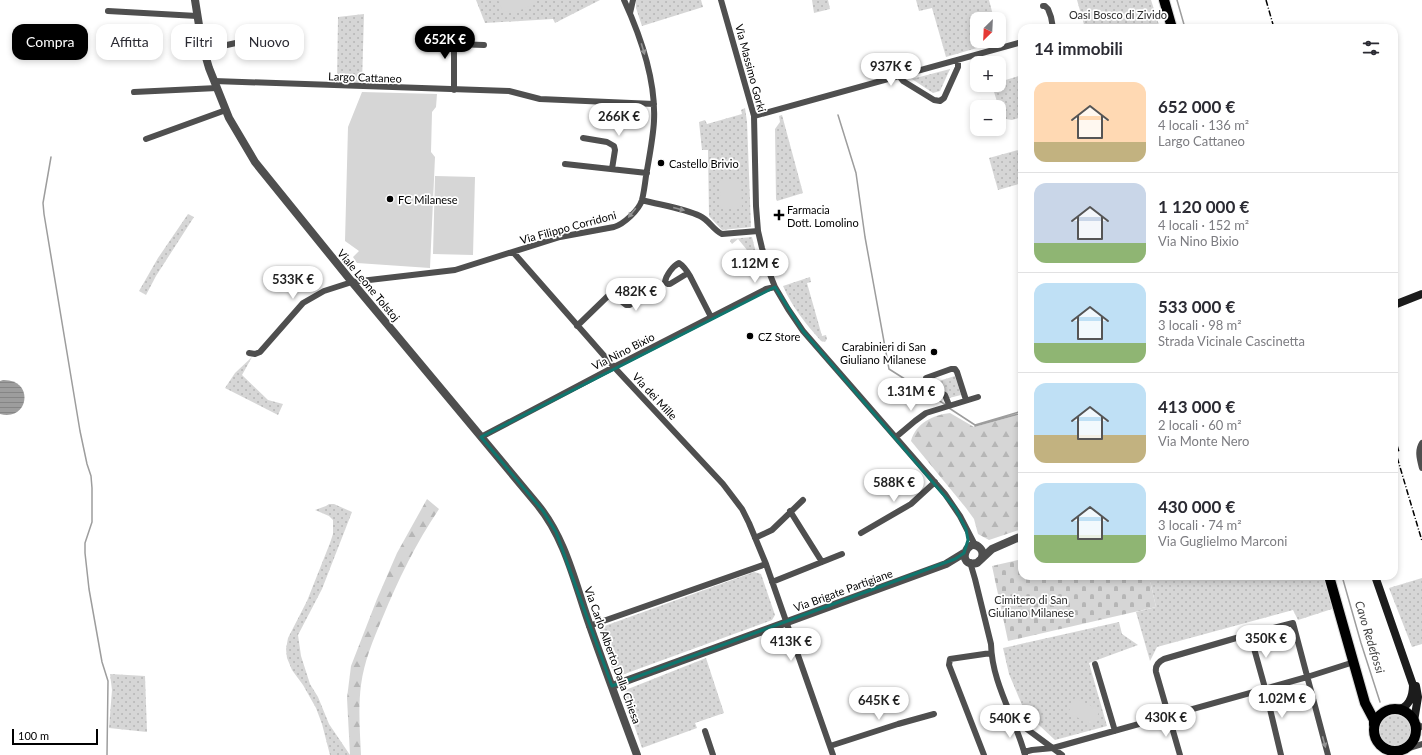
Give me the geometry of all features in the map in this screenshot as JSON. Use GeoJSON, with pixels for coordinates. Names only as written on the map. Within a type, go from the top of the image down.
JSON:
{"type":"FeatureCollection","features":[{"type":"Feature","properties":{"kind":"main road"},"geometry":{"type":"LineString","coordinates":[[1164,0],[1171,24]]}},
{"type":"Feature","properties":{"kind":"main road"},"geometry":{"type":"LineString","coordinates":[[1398,303],[1422,294]]}},
{"type":"Feature","properties":{"kind":"main road"},"geometry":{"type":"LineString","coordinates":[[1330,580],[1365,703],[1374,720],[1374,732],[1381,755]]}},
{"type":"Feature","properties":{"kind":"main road"},"geometry":{"type":"LineString","coordinates":[[1376,580],[1418,694],[1416,732],[1414,740],[1410,746],[1398,752],[1386,750],[1376,741]]}},
{"type":"Feature","properties":{"kind":"main road"},"geometry":{"type":"LineString","coordinates":[[1362,691],[1372,706],[1380,710],[1402,709],[1411,698],[1413,689],[1411,677]]}},
{"type":"Feature","properties":{"kind":"main road"},"geometry":{"type":"LineString","coordinates":[[1374,725],[1379,716],[1392,710],[1406,713],[1417,724]]}},
{"type":"Feature","properties":{"kind":"street","name":"Viale Leone Tolstoj"},"geometry":{"type":"LineString","coordinates":[[195,0],[199,24]]}},
{"type":"Feature","properties":{"kind":"street","name":"Via Filippo Corridoni"},"geometry":{"type":"LineString","coordinates":[[249,353],[255,354],[260,352],[294,313],[310,298],[352,282],[445,272],[477,264],[564,236],[621,225],[642,200],[654,128],[654,104],[644,52],[624,0]]}},
{"type":"Feature","properties":{"kind":"street"},"geometry":{"type":"LineString","coordinates":[[630,13],[633,0]]}},
{"type":"Feature","properties":{"kind":"street","name":"Via Massimo Gorki"},"geometry":{"type":"LineString","coordinates":[[721,0],[754,116],[758,232],[765,260],[775,287],[803,331],[935,482],[952,504],[966,529],[972,549]]}},
{"type":"Feature","properties":{"kind":"street"},"geometry":{"type":"LineString","coordinates":[[1043,6],[1048,9],[1052,24]]}},
{"type":"Feature","properties":{"kind":"street"},"geometry":{"type":"LineString","coordinates":[[108,11],[197,16]]}},
{"type":"Feature","properties":{"kind":"street"},"geometry":{"type":"LineString","coordinates":[[754,116],[1018,43]]}},
{"type":"Feature","properties":{"kind":"street"},"geometry":{"type":"LineString","coordinates":[[423,44],[484,45]]}},
{"type":"Feature","properties":{"kind":"street"},"geometry":{"type":"LineString","coordinates":[[454,44],[454,90]]}},
{"type":"Feature","properties":{"kind":"street","name":"Viale Leone Tolstoj"},"geometry":{"type":"LineString","coordinates":[[207,60],[226,110],[258,166],[352,282],[543,511],[560,539],[569,561]]}},
{"type":"Feature","properties":{"kind":"street"},"geometry":{"type":"LineString","coordinates":[[899,76],[902,81],[934,100],[940,101],[944,98],[958,67],[958,60]]}},
{"type":"Feature","properties":{"kind":"street","name":"Largo Cattaneo"},"geometry":{"type":"LineString","coordinates":[[134,92],[215,84],[516,92],[544,99],[654,104]]}},
{"type":"Feature","properties":{"kind":"street"},"geometry":{"type":"LineString","coordinates":[[146,139],[226,110]]}},
{"type":"Feature","properties":{"kind":"street"},"geometry":{"type":"LineString","coordinates":[[583,138],[607,142],[614,146],[616,150],[612,169]]}},
{"type":"Feature","properties":{"kind":"street"},"geometry":{"type":"LineString","coordinates":[[565,164],[647,173]]}},
{"type":"Feature","properties":{"kind":"street"},"geometry":{"type":"LineString","coordinates":[[642,200],[696,214],[705,219],[722,234],[758,232]]}},
{"type":"Feature","properties":{"kind":"street","name":"Via dei Mille"},"geometry":{"type":"LineString","coordinates":[[513,252],[577,326],[730,493],[745,515],[766,564],[833,755]]}},
{"type":"Feature","properties":{"kind":"street"},"geometry":{"type":"LineString","coordinates":[[688,274],[711,317]]}},
{"type":"Feature","properties":{"kind":"street","name":"Via Nino Bixio"},"geometry":{"type":"LineString","coordinates":[[481,437],[711,317],[766,289],[775,287]]}},
{"type":"Feature","properties":{"kind":"street"},"geometry":{"type":"LineString","coordinates":[[577,326],[609,295]]}},
{"type":"Feature","properties":{"kind":"street"},"geometry":{"type":"LineString","coordinates":[[949,405],[945,395],[928,385],[926,378],[955,369],[966,400]]}},
{"type":"Feature","properties":{"kind":"street"},"geometry":{"type":"LineString","coordinates":[[896,437],[920,417],[939,408],[978,397]]}},
{"type":"Feature","properties":{"kind":"street"},"geometry":{"type":"LineString","coordinates":[[1422,443],[1420,446],[1419,455],[1422,468]]}},
{"type":"Feature","properties":{"kind":"street"},"geometry":{"type":"LineString","coordinates":[[861,533],[911,504],[935,482]]}},
{"type":"Feature","properties":{"kind":"street"},"geometry":{"type":"LineString","coordinates":[[755,538],[772,530],[802,500]]}},
{"type":"Feature","properties":{"kind":"street"},"geometry":{"type":"LineString","coordinates":[[790,511],[822,562]]}},
{"type":"Feature","properties":{"kind":"street","name":"Via Brigate Partigiane"},"geometry":{"type":"LineString","coordinates":[[946,564],[974,561],[1001,544],[1018,538]]}},
{"type":"Feature","properties":{"kind":"street","name":"Via Brigate Partigiane"},"geometry":{"type":"LineString","coordinates":[[612,686],[946,564],[972,549],[1001,544]]}},
{"type":"Feature","properties":{"kind":"street"},"geometry":{"type":"LineString","coordinates":[[974,561],[964,556],[972,549],[982,552],[974,561],[975,579],[991,644],[991,653],[998,683],[1025,754],[1045,742]]}},
{"type":"Feature","properties":{"kind":"street"},"geometry":{"type":"LineString","coordinates":[[772,582],[842,554]]}},
{"type":"Feature","properties":{"kind":"street","name":"Via Carlo Alberto Dalla Chiesa"},"geometry":{"type":"LineString","coordinates":[[569,561],[590,626],[637,755]]}},
{"type":"Feature","properties":{"kind":"street"},"geometry":{"type":"LineString","coordinates":[[590,626],[766,564]]}},
{"type":"Feature","properties":{"kind":"street"},"geometry":{"type":"LineString","coordinates":[[1180,755],[1156,672],[1158,663],[1164,659],[1293,623],[1328,755]]}},
{"type":"Feature","properties":{"kind":"street"},"geometry":{"type":"LineString","coordinates":[[1250,634],[1281,755]]}},
{"type":"Feature","properties":{"kind":"street"},"geometry":{"type":"LineString","coordinates":[[984,755],[949,665],[950,659],[991,653]]}},
{"type":"Feature","properties":{"kind":"street"},"geometry":{"type":"LineString","coordinates":[[1032,750],[1053,748],[1307,677],[1354,662]]}},
{"type":"Feature","properties":{"kind":"street"},"geometry":{"type":"LineString","coordinates":[[1095,664],[1114,731]]}},
{"type":"Feature","properties":{"kind":"street"},"geometry":{"type":"LineString","coordinates":[[830,746],[934,714]]}},
{"type":"Feature","properties":{"kind":"street"},"geometry":{"type":"LineString","coordinates":[[1012,718],[1062,755]]}},
{"type":"Feature","properties":{"kind":"street"},"geometry":{"type":"LineString","coordinates":[[705,731],[713,755]]}},
{"type":"Feature","properties":{"kind":"street"},"geometry":{"type":"LineString","coordinates":[[1398,752],[1422,744]]}},
{"type":"Feature","properties":{"kind":"highlighted area"},"geometry":{"type":"Polygon","coordinates":[[[775,287],[803,331],[955,508],[966,529],[968,540],[964,553],[955,559],[612,686],[556,532],[543,511],[481,437],[775,287]]]}},
{"type":"Feature","properties":{"kind":"green space"},"geometry":{"type":"Polygon","coordinates":[[[476,0],[600,0],[555,23],[553,19],[485,23],[476,0]]]}},
{"type":"Feature","properties":{"kind":"green space"},"geometry":{"type":"Polygon","coordinates":[[[498,0],[531,0],[532,4],[524,9],[504,14],[498,0]]]}},
{"type":"Feature","properties":{"kind":"green space"},"geometry":{"type":"Polygon","coordinates":[[[636,0],[701,0],[703,7],[642,26],[636,8],[636,0]]]}},
{"type":"Feature","properties":{"kind":"green space"},"geometry":{"type":"Polygon","coordinates":[[[812,0],[828,0],[830,9],[814,13],[812,0]]]}},
{"type":"Feature","properties":{"kind":"green space"},"geometry":{"type":"Polygon","coordinates":[[[916,0],[989,0],[992,12],[970,12],[970,48],[977,48],[946,57],[932,8],[919,11],[916,0]]]}},
{"type":"Feature","properties":{"kind":"green space","name":"Oasi Bosco di Zivido"},"geometry":{"type":"Polygon","coordinates":[[[1077,0],[1151,0],[1159,24],[1084,24],[1077,0]]]}},
{"type":"Feature","properties":{"kind":"green space"},"geometry":{"type":"Polygon","coordinates":[[[364,14],[362,83],[337,83],[338,17],[364,14]]]}},
{"type":"Feature","properties":{"kind":"green space"},"geometry":{"type":"Polygon","coordinates":[[[950,69],[940,91],[933,93],[912,79],[950,69]]]}},
{"type":"Feature","properties":{"kind":"green space"},"geometry":{"type":"Polygon","coordinates":[[[1018,76],[1018,118],[1012,120],[1006,119],[1006,100],[996,100],[994,92],[1006,92],[1006,80],[1018,76]]]}},
{"type":"Feature","properties":{"kind":"green space","name":"FC Milanese"},"geometry":{"type":"Polygon","coordinates":[[[362,92],[437,94],[436,107],[432,112],[431,152],[435,157],[430,268],[357,263],[353,257],[359,251],[345,241],[348,127],[362,92]]]}},
{"type":"Feature","properties":{"kind":"green space"},"geometry":{"type":"Polygon","coordinates":[[[745,108],[747,122],[751,227],[722,230],[709,216],[708,150],[702,150],[699,122],[705,120],[707,124],[742,114],[741,110],[745,108]]]}},
{"type":"Feature","properties":{"kind":"green space"},"geometry":{"type":"Polygon","coordinates":[[[782,115],[803,193],[777,201],[775,129],[780,122],[779,116],[782,115]]]}},
{"type":"Feature","properties":{"kind":"green space"},"geometry":{"type":"Polygon","coordinates":[[[1018,150],[1018,184],[998,190],[989,158],[1018,150]]]}},
{"type":"Feature","properties":{"kind":"green space"},"geometry":{"type":"Polygon","coordinates":[[[435,176],[475,177],[473,255],[433,254],[435,176]]]}},
{"type":"Feature","properties":{"kind":"green space"},"geometry":{"type":"Polygon","coordinates":[[[720,179],[741,179],[742,209],[721,209],[720,179]]]}},
{"type":"Feature","properties":{"kind":"green space"},"geometry":{"type":"Polygon","coordinates":[[[188,214],[194,217],[156,276],[146,295],[139,291],[158,258],[188,214]]]}},
{"type":"Feature","properties":{"kind":"green space"},"geometry":{"type":"Polygon","coordinates":[[[752,237],[757,262],[738,239],[732,244],[730,241],[731,239],[752,237]]]}},
{"type":"Feature","properties":{"kind":"green space"},"geometry":{"type":"Polygon","coordinates":[[[810,277],[811,282],[807,283],[822,336],[826,335],[827,339],[825,342],[821,341],[800,315],[783,286],[810,277]]]}},
{"type":"Feature","properties":{"kind":"green space"},"geometry":{"type":"Polygon","coordinates":[[[252,357],[242,375],[268,400],[283,404],[278,415],[225,388],[235,373],[252,357]]]}},
{"type":"Feature","properties":{"kind":"green space"},"geometry":{"type":"Polygon","coordinates":[[[955,376],[961,395],[949,398],[929,384],[955,376]]]}},
{"type":"Feature","properties":{"kind":"green space"},"geometry":{"type":"Polygon","coordinates":[[[950,413],[974,427],[1018,415],[1018,530],[989,540],[978,534],[974,519],[911,441],[913,435],[921,425],[932,418],[950,413]]]}},
{"type":"Feature","properties":{"kind":"green space"},"geometry":{"type":"Polygon","coordinates":[[[427,499],[439,509],[401,576],[372,643],[362,676],[360,694],[361,755],[350,755],[347,698],[351,666],[397,553],[427,499]]]}},
{"type":"Feature","properties":{"kind":"green space"},"geometry":{"type":"Polygon","coordinates":[[[329,504],[334,504],[352,512],[322,589],[298,635],[301,656],[310,684],[318,697],[329,724],[350,755],[330,755],[316,708],[303,685],[292,670],[287,658],[286,649],[288,638],[307,601],[333,534],[333,520],[329,516],[315,510],[329,504]]]}},
{"type":"Feature","properties":{"kind":"green space","name":"Cimitero di San Giuliano Milanese"},"geometry":{"type":"Polygon","coordinates":[[[1018,560],[1018,580],[1150,580],[1156,607],[1008,641],[992,566],[1018,560]]]}},
{"type":"Feature","properties":{"kind":"green space"},"geometry":{"type":"Polygon","coordinates":[[[754,572],[761,574],[775,615],[772,620],[619,676],[613,672],[599,628],[754,572]]]}},
{"type":"Feature","properties":{"kind":"green space"},"geometry":{"type":"Polygon","coordinates":[[[1422,578],[1422,644],[1412,647],[1389,588],[1422,578]]]}},
{"type":"Feature","properties":{"kind":"green space"},"geometry":{"type":"Polygon","coordinates":[[[1150,580],[1325,580],[1335,608],[1298,620],[1293,610],[1157,647],[1150,661],[1136,612],[1156,607],[1150,580]]]}},
{"type":"Feature","properties":{"kind":"green space"},"geometry":{"type":"Polygon","coordinates":[[[1119,622],[1122,634],[1138,645],[1089,663],[1107,726],[1055,740],[1025,712],[1009,674],[1003,648],[1119,622]]]}},
{"type":"Feature","properties":{"kind":"green space"},"geometry":{"type":"Polygon","coordinates":[[[706,658],[724,713],[695,723],[697,728],[642,748],[624,696],[625,691],[706,658]]]}},
{"type":"Feature","properties":{"kind":"green space"},"geometry":{"type":"Polygon","coordinates":[[[110,674],[145,676],[147,732],[109,728],[112,690],[110,674]]]}},
{"type":"Feature","properties":{"kind":"green space"},"geometry":{"type":"Polygon","coordinates":[[[1075,698],[1100,710],[1093,725],[1068,713],[1075,698]]]}},
{"type":"Feature","properties":{"kind":"green space"},"geometry":{"type":"Polygon","coordinates":[[[1398,715],[1404,717],[1409,722],[1411,731],[1409,740],[1404,745],[1392,747],[1386,745],[1381,740],[1379,728],[1381,722],[1386,717],[1398,715]]]}},
{"type":"Feature","properties":{"kind":"shaded area"},"geometry":{"type":"Polygon","coordinates":[[[3,380],[13,382],[20,386],[24,392],[22,406],[17,412],[10,415],[0,414],[0,381],[3,380]]]}},
{"type":"Feature","properties":{"kind":"waterway","name":"Cavo Redefossi"},"geometry":{"type":"LineString","coordinates":[[1177,0],[1184,24]]}},
{"type":"Feature","properties":{"kind":"waterway"},"geometry":{"type":"LineString","coordinates":[[838,115],[856,173],[865,237],[889,369],[946,405]]}},
{"type":"Feature","properties":{"kind":"waterway"},"geometry":{"type":"LineString","coordinates":[[51,157],[43,203],[44,214],[80,431],[91,476],[92,522],[85,543],[85,553],[89,589],[102,662],[108,681],[107,755]]}},
{"type":"Feature","properties":{"kind":"waterway"},"geometry":{"type":"LineString","coordinates":[[949,408],[975,425],[1018,412]]}},
{"type":"Feature","properties":{"kind":"waterway"},"geometry":{"type":"LineString","coordinates":[[975,426],[1018,414]]}},
{"type":"Feature","properties":{"kind":"waterway","name":"Cavo Redefossi"},"geometry":{"type":"LineString","coordinates":[[1343,580],[1380,702]]}},
{"type":"Feature","properties":{"kind":"railway"},"geometry":{"type":"LineString","coordinates":[[1266,0],[1273,24]]}},
{"type":"Feature","properties":{"kind":"railway"},"geometry":{"type":"LineString","coordinates":[[1398,460],[1422,541]]}},
{"type":"Feature","properties":{"kind":"place","name":"Castello Brivio"},"geometry":{"type":"Point","coordinates":[661,163]}},
{"type":"Feature","properties":{"kind":"place","name":"FC Milanese"},"geometry":{"type":"Point","coordinates":[390,199]}},
{"type":"Feature","properties":{"kind":"place","name":"Farmacia Dott. Lomolino"},"geometry":{"type":"Point","coordinates":[779,215]}},
{"type":"Feature","properties":{"kind":"place","name":"CZ Store"},"geometry":{"type":"Point","coordinates":[750,336]}},
{"type":"Feature","properties":{"kind":"place","name":"Carabinieri di San Giuliano Milanese"},"geometry":{"type":"Point","coordinates":[934,352]}}]}
